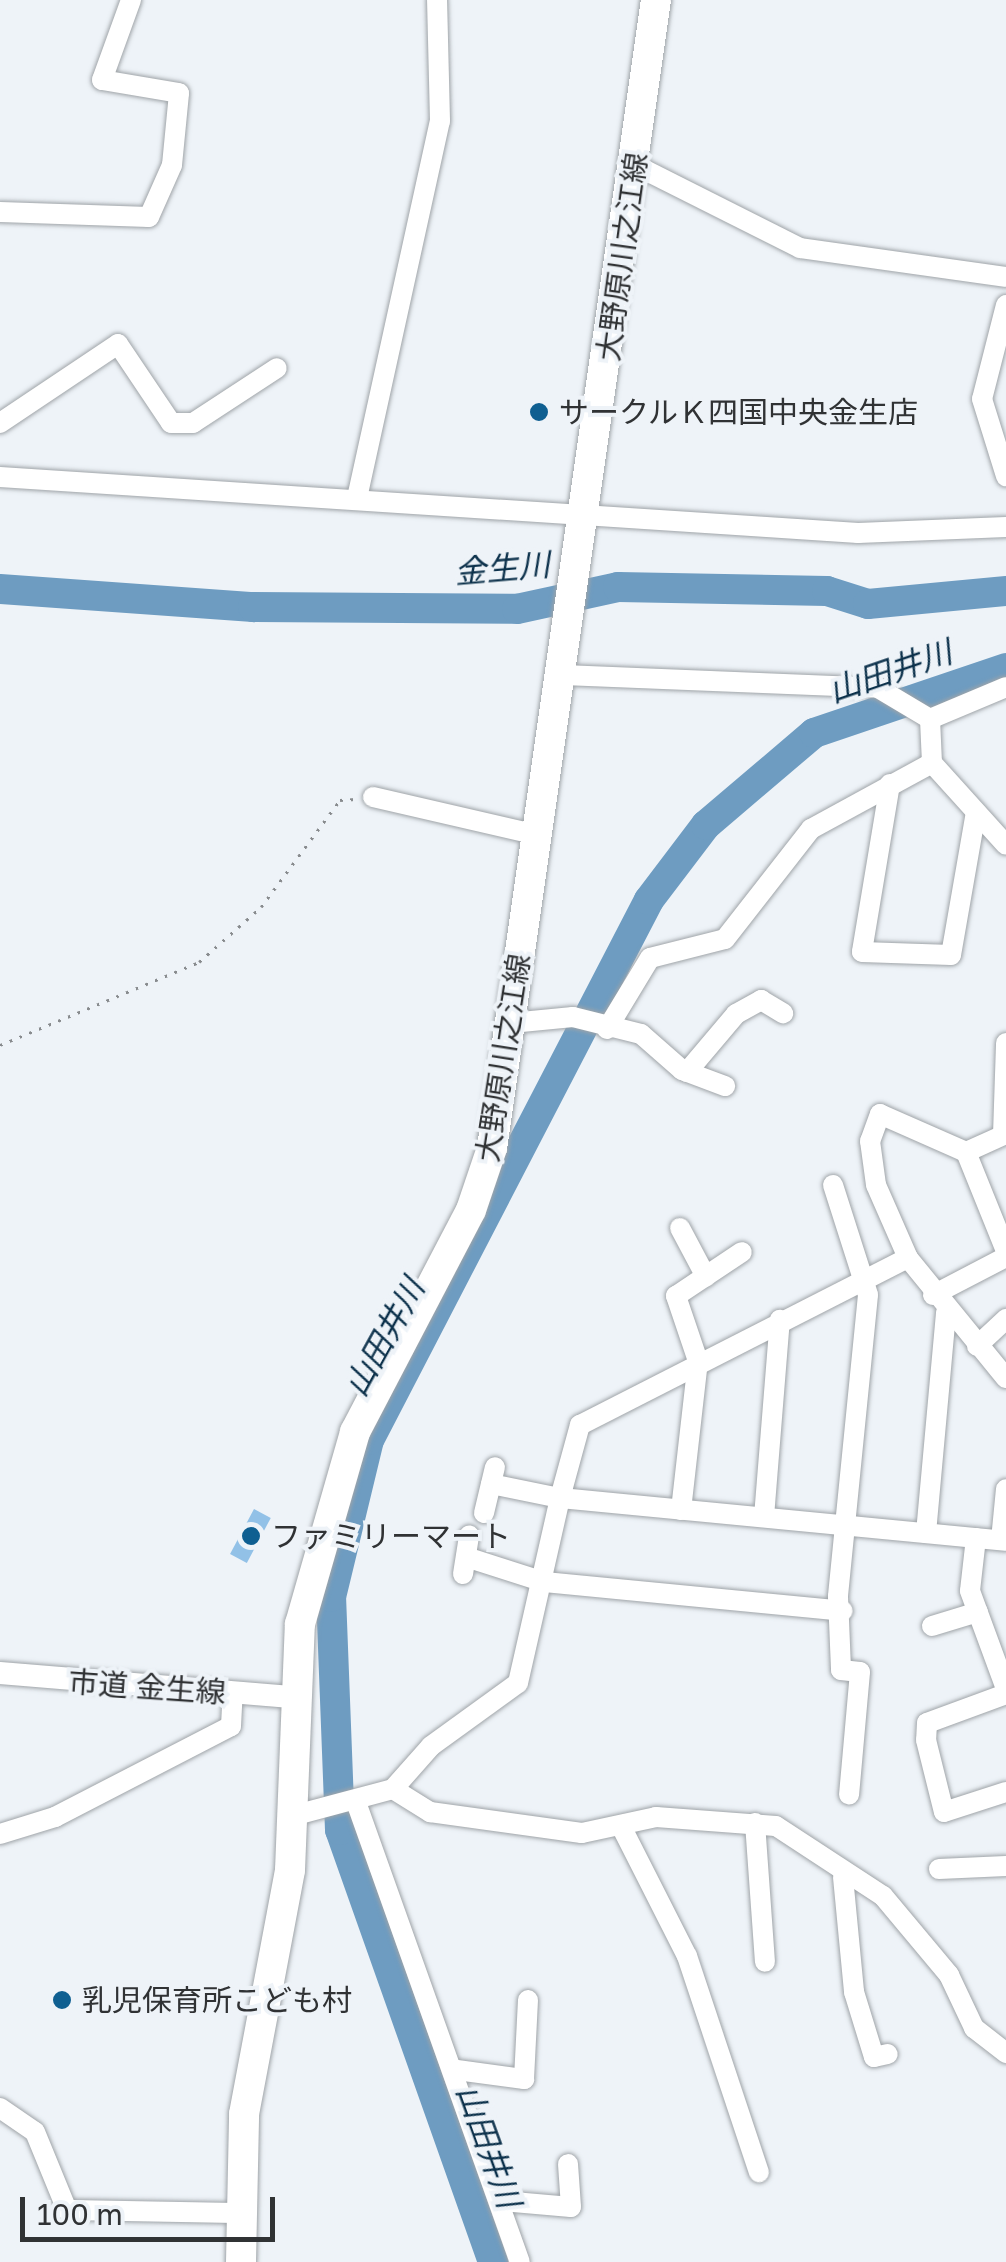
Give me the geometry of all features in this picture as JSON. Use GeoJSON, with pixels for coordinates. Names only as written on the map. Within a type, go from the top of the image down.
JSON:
{"type":"FeatureCollection","features":[{"type":"Feature","properties":{"kind":"main road","name":"大野原川之江線"},"geometry":{"type":"LineString","coordinates":[[241,2262],[244,2114],[306,1813],[294,1697],[309,1583],[355,1432],[483,1179],[510,1024],[586,510],[656,0]]}},
{"type":"Feature","properties":{"kind":"street"},"geometry":{"type":"LineString","coordinates":[[0,212],[149,217],[172,165],[179,94],[102,80],[131,0]]}},
{"type":"Feature","properties":{"kind":"street"},"geometry":{"type":"LineString","coordinates":[[357,498],[440,121],[437,0]]}},
{"type":"Feature","properties":{"kind":"street"},"geometry":{"type":"LineString","coordinates":[[634,165],[800,248],[1006,276]]}},
{"type":"Feature","properties":{"kind":"street"},"geometry":{"type":"LineString","coordinates":[[1006,304],[982,399],[1006,476]]}},
{"type":"Feature","properties":{"kind":"street"},"geometry":{"type":"LineString","coordinates":[[0,423],[118,344],[170,422],[193,423],[278,368]]}},
{"type":"Feature","properties":{"kind":"street"},"geometry":{"type":"LineString","coordinates":[[0,477],[586,510],[858,533],[1006,527]]}},
{"type":"Feature","properties":{"kind":"street"},"geometry":{"type":"LineString","coordinates":[[561,675],[878,688],[930,719]]}},
{"type":"Feature","properties":{"kind":"street"},"geometry":{"type":"LineString","coordinates":[[930,719],[1006,687]]}},
{"type":"Feature","properties":{"kind":"street"},"geometry":{"type":"LineString","coordinates":[[930,719],[932,763],[1006,845]]}},
{"type":"Feature","properties":{"kind":"street"},"geometry":{"type":"LineString","coordinates":[[607,1029],[650,958],[725,939],[811,828],[932,763]]}},
{"type":"Feature","properties":{"kind":"street"},"geometry":{"type":"LineString","coordinates":[[890,784],[862,952],[951,955],[976,812]]}},
{"type":"Feature","properties":{"kind":"street"},"geometry":{"type":"LineString","coordinates":[[373,797],[538,835]]}},
{"type":"Feature","properties":{"kind":"street"},"geometry":{"type":"LineString","coordinates":[[688,1072],[736,1014],[761,1000],[784,1013]]}},
{"type":"Feature","properties":{"kind":"street"},"geometry":{"type":"LineString","coordinates":[[510,1024],[573,1017],[607,1029],[641,1034],[688,1072],[725,1086]]}},
{"type":"Feature","properties":{"kind":"street"},"geometry":{"type":"LineString","coordinates":[[966,1152],[1004,1134],[1006,1043]]}},
{"type":"Feature","properties":{"kind":"street"},"geometry":{"type":"LineString","coordinates":[[939,1304],[1006,1254],[966,1152],[880,1114],[870,1141],[876,1185],[908,1258],[939,1304],[1006,1378]]}},
{"type":"Feature","properties":{"kind":"street"},"geometry":{"type":"LineString","coordinates":[[834,1185],[863,1280],[842,1611],[841,1670],[860,1672],[849,1795]]}},
{"type":"Feature","properties":{"kind":"street"},"geometry":{"type":"LineString","coordinates":[[680,1228],[706,1277]]}},
{"type":"Feature","properties":{"kind":"street"},"geometry":{"type":"LineString","coordinates":[[681,1510],[698,1360],[676,1296],[742,1252]]}},
{"type":"Feature","properties":{"kind":"street"},"geometry":{"type":"LineString","coordinates":[[306,1813],[392,1789],[431,1746],[518,1682],[580,1425],[698,1360],[908,1258]]}},
{"type":"Feature","properties":{"kind":"street"},"geometry":{"type":"LineString","coordinates":[[926,1533],[939,1304]]}},
{"type":"Feature","properties":{"kind":"street"},"geometry":{"type":"LineString","coordinates":[[977,1346],[1006,1319]]}},
{"type":"Feature","properties":{"kind":"street"},"geometry":{"type":"LineString","coordinates":[[764,1518],[780,1320]]}},
{"type":"Feature","properties":{"kind":"street"},"geometry":{"type":"LineString","coordinates":[[484,1512],[493,1476],[560,1498],[1003,1540],[1006,1489]]}},
{"type":"Feature","properties":{"kind":"street"},"geometry":{"type":"LineString","coordinates":[[469,1535],[464,1565],[544,1582],[842,1611]]}},
{"type":"Feature","properties":{"kind":"street"},"geometry":{"type":"LineString","coordinates":[[976,1538],[978,1612],[998,1645],[1006,1692],[928,1723],[926,1740],[944,1812],[1006,1792]]}},
{"type":"Feature","properties":{"kind":"street"},"geometry":{"type":"LineString","coordinates":[[932,1626],[978,1612]]}},
{"type":"Feature","properties":{"kind":"street","name":"市道 金生線"},"geometry":{"type":"LineString","coordinates":[[0,1674],[294,1697]]}},
{"type":"Feature","properties":{"kind":"street"},"geometry":{"type":"LineString","coordinates":[[0,1834],[55,1817],[231,1726],[234,1693]]}},
{"type":"Feature","properties":{"kind":"street"},"geometry":{"type":"LineString","coordinates":[[392,1789],[430,1812],[582,1832],[622,1828],[656,1817],[776,1826],[843,1877],[883,1896],[948,1975],[974,2028],[1006,2053]]}},
{"type":"Feature","properties":{"kind":"street"},"geometry":{"type":"LineString","coordinates":[[356,1802],[457,2070],[520,2262]]}},
{"type":"Feature","properties":{"kind":"street"},"geometry":{"type":"LineString","coordinates":[[755,1824],[769,1905],[765,1962]]}},
{"type":"Feature","properties":{"kind":"street"},"geometry":{"type":"LineString","coordinates":[[622,1828],[687,1956],[759,2172]]}},
{"type":"Feature","properties":{"kind":"street"},"geometry":{"type":"LineString","coordinates":[[939,1869],[1006,1866]]}},
{"type":"Feature","properties":{"kind":"street"},"geometry":{"type":"LineString","coordinates":[[843,1877],[874,2057],[888,2054]]}},
{"type":"Feature","properties":{"kind":"street"},"geometry":{"type":"LineString","coordinates":[[457,2070],[524,2079],[528,2000]]}},
{"type":"Feature","properties":{"kind":"street"},"geometry":{"type":"LineString","coordinates":[[0,2108],[34,2132],[67,2210],[239,2214]]}},
{"type":"Feature","properties":{"kind":"street"},"geometry":{"type":"LineString","coordinates":[[502,2201],[571,2207],[568,2164]]}},
{"type":"Feature","properties":{"kind":"path"},"geometry":{"type":"LineString","coordinates":[[0,1044],[199,962],[261,907],[340,800],[373,797]]}},
{"type":"Feature","properties":{"kind":"building","name":"ファミリーマート"},"geometry":{"type":"Polygon","coordinates":[[[254,1509],[271,1518],[247,1563],[230,1554],[254,1509]]]}},
{"type":"Feature","properties":{"kind":"waterway","name":"金生川"},"geometry":{"type":"LineString","coordinates":[[0,589],[253,607],[517,609],[618,587],[827,591],[868,604],[1006,591]]}},
{"type":"Feature","properties":{"kind":"waterway","name":"山田井川"},"geometry":{"type":"LineString","coordinates":[[493,2262],[340,1830],[331,1597],[369,1440],[649,900],[706,825],[814,733],[1006,668]]}},
{"type":"Feature","properties":{"kind":"place","name":"サークルＫ四国中央金生店"},"geometry":{"type":"Point","coordinates":[539,412]}},
{"type":"Feature","properties":{"kind":"place","name":"ファミリーマート"},"geometry":{"type":"Point","coordinates":[251,1536]}},
{"type":"Feature","properties":{"kind":"place","name":"乳児保育所こども村"},"geometry":{"type":"Point","coordinates":[62,2000]}}]}
